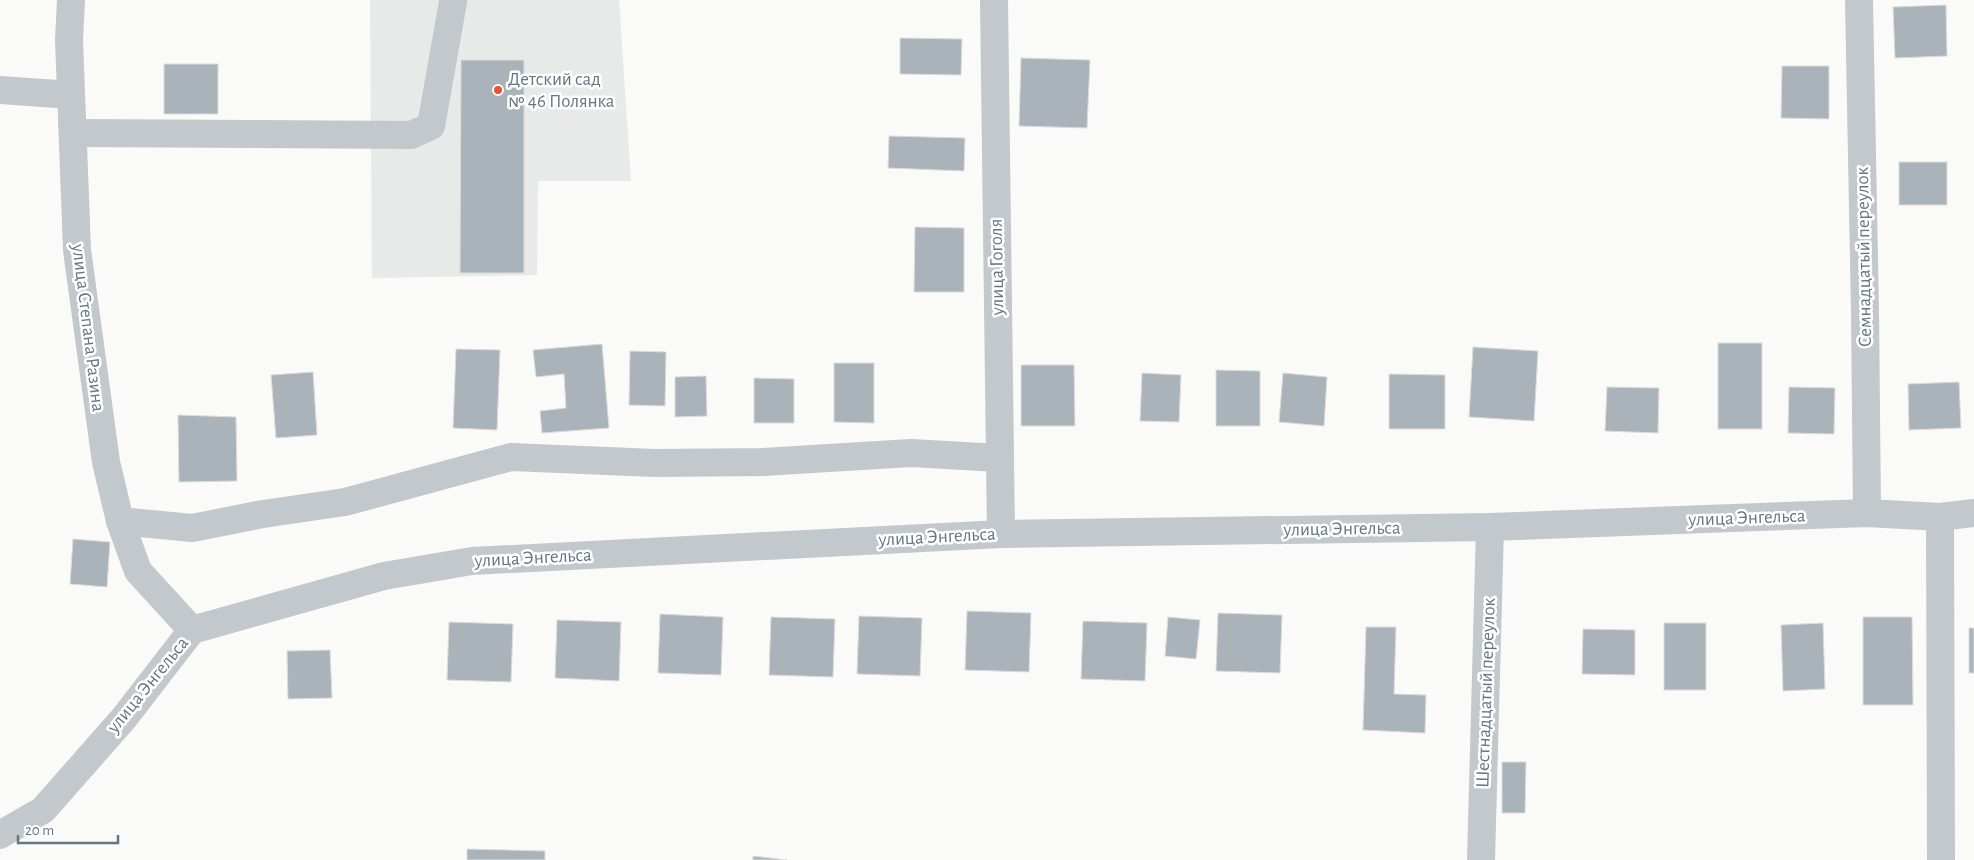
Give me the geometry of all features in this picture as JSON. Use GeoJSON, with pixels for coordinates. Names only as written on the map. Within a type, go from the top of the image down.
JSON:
{"type":"FeatureCollection","features":[{"type":"Feature","properties":{"kind":"street","name":"улица Степана Разина"},"geometry":{"type":"LineString","coordinates":[[71,0],[71,95],[76,250],[106,462],[120,521],[138,571],[192,630]]}},
{"type":"Feature","properties":{"kind":"street","name":"улица Гоголя"},"geometry":{"type":"LineString","coordinates":[[994,0],[999,458],[1002,534]]}},
{"type":"Feature","properties":{"kind":"street","name":"Семнадцатый переулок"},"geometry":{"type":"LineString","coordinates":[[1859,0],[1867,513]]}},
{"type":"Feature","properties":{"kind":"street"},"geometry":{"type":"LineString","coordinates":[[73,133],[411,135],[431,126],[453,2]]}},
{"type":"Feature","properties":{"kind":"street"},"geometry":{"type":"LineString","coordinates":[[0,90],[71,95]]}},
{"type":"Feature","properties":{"kind":"street"},"geometry":{"type":"LineString","coordinates":[[120,521],[192,528],[263,514],[344,502],[511,457],[656,463],[763,462],[911,453],[999,458]]}},
{"type":"Feature","properties":{"kind":"street","name":"улица Энгельса"},"geometry":{"type":"LineString","coordinates":[[0,835],[42,810],[124,718],[192,630],[384,576],[472,561],[1002,534],[1490,527],[1867,513],[1940,517],[1974,513]]}},
{"type":"Feature","properties":{"kind":"street"},"geometry":{"type":"LineString","coordinates":[[1940,517],[1941,860]]}},
{"type":"Feature","properties":{"kind":"street","name":"Шестнадцатый переулок"},"geometry":{"type":"LineString","coordinates":[[1481,860],[1490,527]]}},
{"type":"Feature","properties":{"kind":"shaded area","name":"Детский сад № 46 Полянка"},"geometry":{"type":"Polygon","coordinates":[[[370,0],[619,0],[631,181],[538,181],[537,275],[372,278],[370,0]]]}},
{"type":"Feature","properties":{"kind":"building"},"geometry":{"type":"Polygon","coordinates":[[[1946,5],[1947,56],[1895,58],[1893,7],[1946,5]]]}},
{"type":"Feature","properties":{"kind":"building"},"geometry":{"type":"Polygon","coordinates":[[[900,38],[962,39],[961,75],[900,74],[900,38]]]}},
{"type":"Feature","properties":{"kind":"building"},"geometry":{"type":"Polygon","coordinates":[[[1021,58],[1090,60],[1087,128],[1019,126],[1021,58]]]}},
{"type":"Feature","properties":{"kind":"building"},"geometry":{"type":"Polygon","coordinates":[[[461,60],[524,60],[524,273],[460,273],[461,60]]]}},
{"type":"Feature","properties":{"kind":"building"},"geometry":{"type":"Polygon","coordinates":[[[164,64],[218,64],[218,114],[164,114],[164,64]]]}},
{"type":"Feature","properties":{"kind":"building"},"geometry":{"type":"Polygon","coordinates":[[[1782,66],[1829,66],[1829,119],[1781,118],[1782,66]]]}},
{"type":"Feature","properties":{"kind":"building"},"geometry":{"type":"Polygon","coordinates":[[[889,136],[965,138],[964,171],[888,168],[889,136]]]}},
{"type":"Feature","properties":{"kind":"building"},"geometry":{"type":"Polygon","coordinates":[[[1899,162],[1947,162],[1947,205],[1899,205],[1899,162]]]}},
{"type":"Feature","properties":{"kind":"building"},"geometry":{"type":"Polygon","coordinates":[[[915,227],[964,228],[964,292],[914,292],[915,227]]]}},
{"type":"Feature","properties":{"kind":"building"},"geometry":{"type":"Polygon","coordinates":[[[1718,343],[1762,343],[1762,429],[1718,429],[1718,343]]]}},
{"type":"Feature","properties":{"kind":"building"},"geometry":{"type":"Polygon","coordinates":[[[602,344],[609,428],[542,433],[540,411],[566,408],[564,374],[536,377],[533,350],[602,344]]]}},
{"type":"Feature","properties":{"kind":"building"},"geometry":{"type":"Polygon","coordinates":[[[1473,347],[1538,351],[1534,421],[1469,417],[1473,347]]]}},
{"type":"Feature","properties":{"kind":"building"},"geometry":{"type":"Polygon","coordinates":[[[456,349],[500,350],[497,430],[453,428],[456,349]]]}},
{"type":"Feature","properties":{"kind":"building"},"geometry":{"type":"Polygon","coordinates":[[[630,351],[666,352],[665,406],[629,405],[630,351]]]}},
{"type":"Feature","properties":{"kind":"building"},"geometry":{"type":"Polygon","coordinates":[[[834,363],[874,363],[874,423],[834,422],[834,363]]]}},
{"type":"Feature","properties":{"kind":"building"},"geometry":{"type":"Polygon","coordinates":[[[1021,365],[1074,365],[1075,426],[1021,426],[1021,365]]]}},
{"type":"Feature","properties":{"kind":"building"},"geometry":{"type":"Polygon","coordinates":[[[1216,370],[1260,371],[1260,426],[1216,426],[1216,370]]]}},
{"type":"Feature","properties":{"kind":"building"},"geometry":{"type":"Polygon","coordinates":[[[313,372],[317,435],[276,438],[271,375],[313,372]]]}},
{"type":"Feature","properties":{"kind":"building"},"geometry":{"type":"Polygon","coordinates":[[[1142,373],[1181,375],[1179,422],[1140,421],[1142,373]]]}},
{"type":"Feature","properties":{"kind":"building"},"geometry":{"type":"Polygon","coordinates":[[[1283,373],[1327,377],[1324,426],[1279,422],[1283,373]]]}},
{"type":"Feature","properties":{"kind":"building"},"geometry":{"type":"Polygon","coordinates":[[[1389,374],[1445,375],[1445,429],[1389,429],[1389,374]]]}},
{"type":"Feature","properties":{"kind":"building"},"geometry":{"type":"Polygon","coordinates":[[[706,376],[707,416],[675,417],[675,377],[706,376]]]}},
{"type":"Feature","properties":{"kind":"building"},"geometry":{"type":"Polygon","coordinates":[[[754,378],[794,379],[794,423],[754,423],[754,378]]]}},
{"type":"Feature","properties":{"kind":"building"},"geometry":{"type":"Polygon","coordinates":[[[1959,382],[1961,428],[1909,430],[1908,384],[1959,382]]]}},
{"type":"Feature","properties":{"kind":"building"},"geometry":{"type":"Polygon","coordinates":[[[1607,387],[1659,388],[1658,433],[1605,431],[1607,387]]]}},
{"type":"Feature","properties":{"kind":"building"},"geometry":{"type":"Polygon","coordinates":[[[1789,387],[1835,388],[1834,434],[1788,433],[1789,387]]]}},
{"type":"Feature","properties":{"kind":"building"},"geometry":{"type":"Polygon","coordinates":[[[178,415],[236,417],[237,481],[179,482],[178,415]]]}},
{"type":"Feature","properties":{"kind":"building"},"geometry":{"type":"Polygon","coordinates":[[[73,539],[110,542],[107,587],[70,584],[73,539]]]}},
{"type":"Feature","properties":{"kind":"building"},"geometry":{"type":"Polygon","coordinates":[[[967,611],[1031,613],[1029,672],[965,670],[967,611]]]}},
{"type":"Feature","properties":{"kind":"building"},"geometry":{"type":"Polygon","coordinates":[[[1218,613],[1282,615],[1280,673],[1216,671],[1218,613]]]}},
{"type":"Feature","properties":{"kind":"building"},"geometry":{"type":"Polygon","coordinates":[[[660,614],[723,617],[721,675],[658,673],[660,614]]]}},
{"type":"Feature","properties":{"kind":"building"},"geometry":{"type":"Polygon","coordinates":[[[859,616],[922,618],[920,676],[857,674],[859,616]]]}},
{"type":"Feature","properties":{"kind":"building"},"geometry":{"type":"Polygon","coordinates":[[[771,617],[835,619],[833,677],[769,675],[771,617]]]}},
{"type":"Feature","properties":{"kind":"building"},"geometry":{"type":"Polygon","coordinates":[[[1168,617],[1200,620],[1196,659],[1165,656],[1168,617]]]}},
{"type":"Feature","properties":{"kind":"building"},"geometry":{"type":"Polygon","coordinates":[[[1863,617],[1912,617],[1913,705],[1863,705],[1863,617]]]}},
{"type":"Feature","properties":{"kind":"building"},"geometry":{"type":"Polygon","coordinates":[[[557,620],[621,622],[619,681],[555,678],[557,620]]]}},
{"type":"Feature","properties":{"kind":"building"},"geometry":{"type":"Polygon","coordinates":[[[1083,621],[1147,623],[1145,681],[1081,679],[1083,621]]]}},
{"type":"Feature","properties":{"kind":"building"},"geometry":{"type":"Polygon","coordinates":[[[449,622],[513,624],[511,682],[447,680],[449,622]]]}},
{"type":"Feature","properties":{"kind":"building"},"geometry":{"type":"Polygon","coordinates":[[[1664,623],[1706,623],[1706,690],[1664,690],[1664,623]]]}},
{"type":"Feature","properties":{"kind":"building"},"geometry":{"type":"Polygon","coordinates":[[[1823,623],[1825,689],[1783,691],[1781,625],[1823,623]]]}},
{"type":"Feature","properties":{"kind":"building"},"geometry":{"type":"Polygon","coordinates":[[[1366,627],[1396,627],[1394,694],[1426,695],[1425,733],[1363,730],[1366,627]]]}},
{"type":"Feature","properties":{"kind":"building"},"geometry":{"type":"Polygon","coordinates":[[[1969,628],[1974,628],[1974,673],[1969,673],[1969,628]]]}},
{"type":"Feature","properties":{"kind":"building"},"geometry":{"type":"Polygon","coordinates":[[[1583,629],[1635,630],[1635,675],[1582,674],[1583,629]]]}},
{"type":"Feature","properties":{"kind":"building"},"geometry":{"type":"Polygon","coordinates":[[[330,650],[332,698],[288,699],[287,651],[330,650]]]}},
{"type":"Feature","properties":{"kind":"building"},"geometry":{"type":"Polygon","coordinates":[[[1502,762],[1526,762],[1525,813],[1502,813],[1502,762]]]}},
{"type":"Feature","properties":{"kind":"building"},"geometry":{"type":"Polygon","coordinates":[[[467,849],[545,851],[545,860],[467,860],[467,849]]]}},
{"type":"Feature","properties":{"kind":"building"},"geometry":{"type":"Polygon","coordinates":[[[753,856],[787,860],[753,860],[753,856]]]}},
{"type":"Feature","properties":{"kind":"place","name":"Детский сад № 46 Полянка"},"geometry":{"type":"Point","coordinates":[498,90]}}]}
